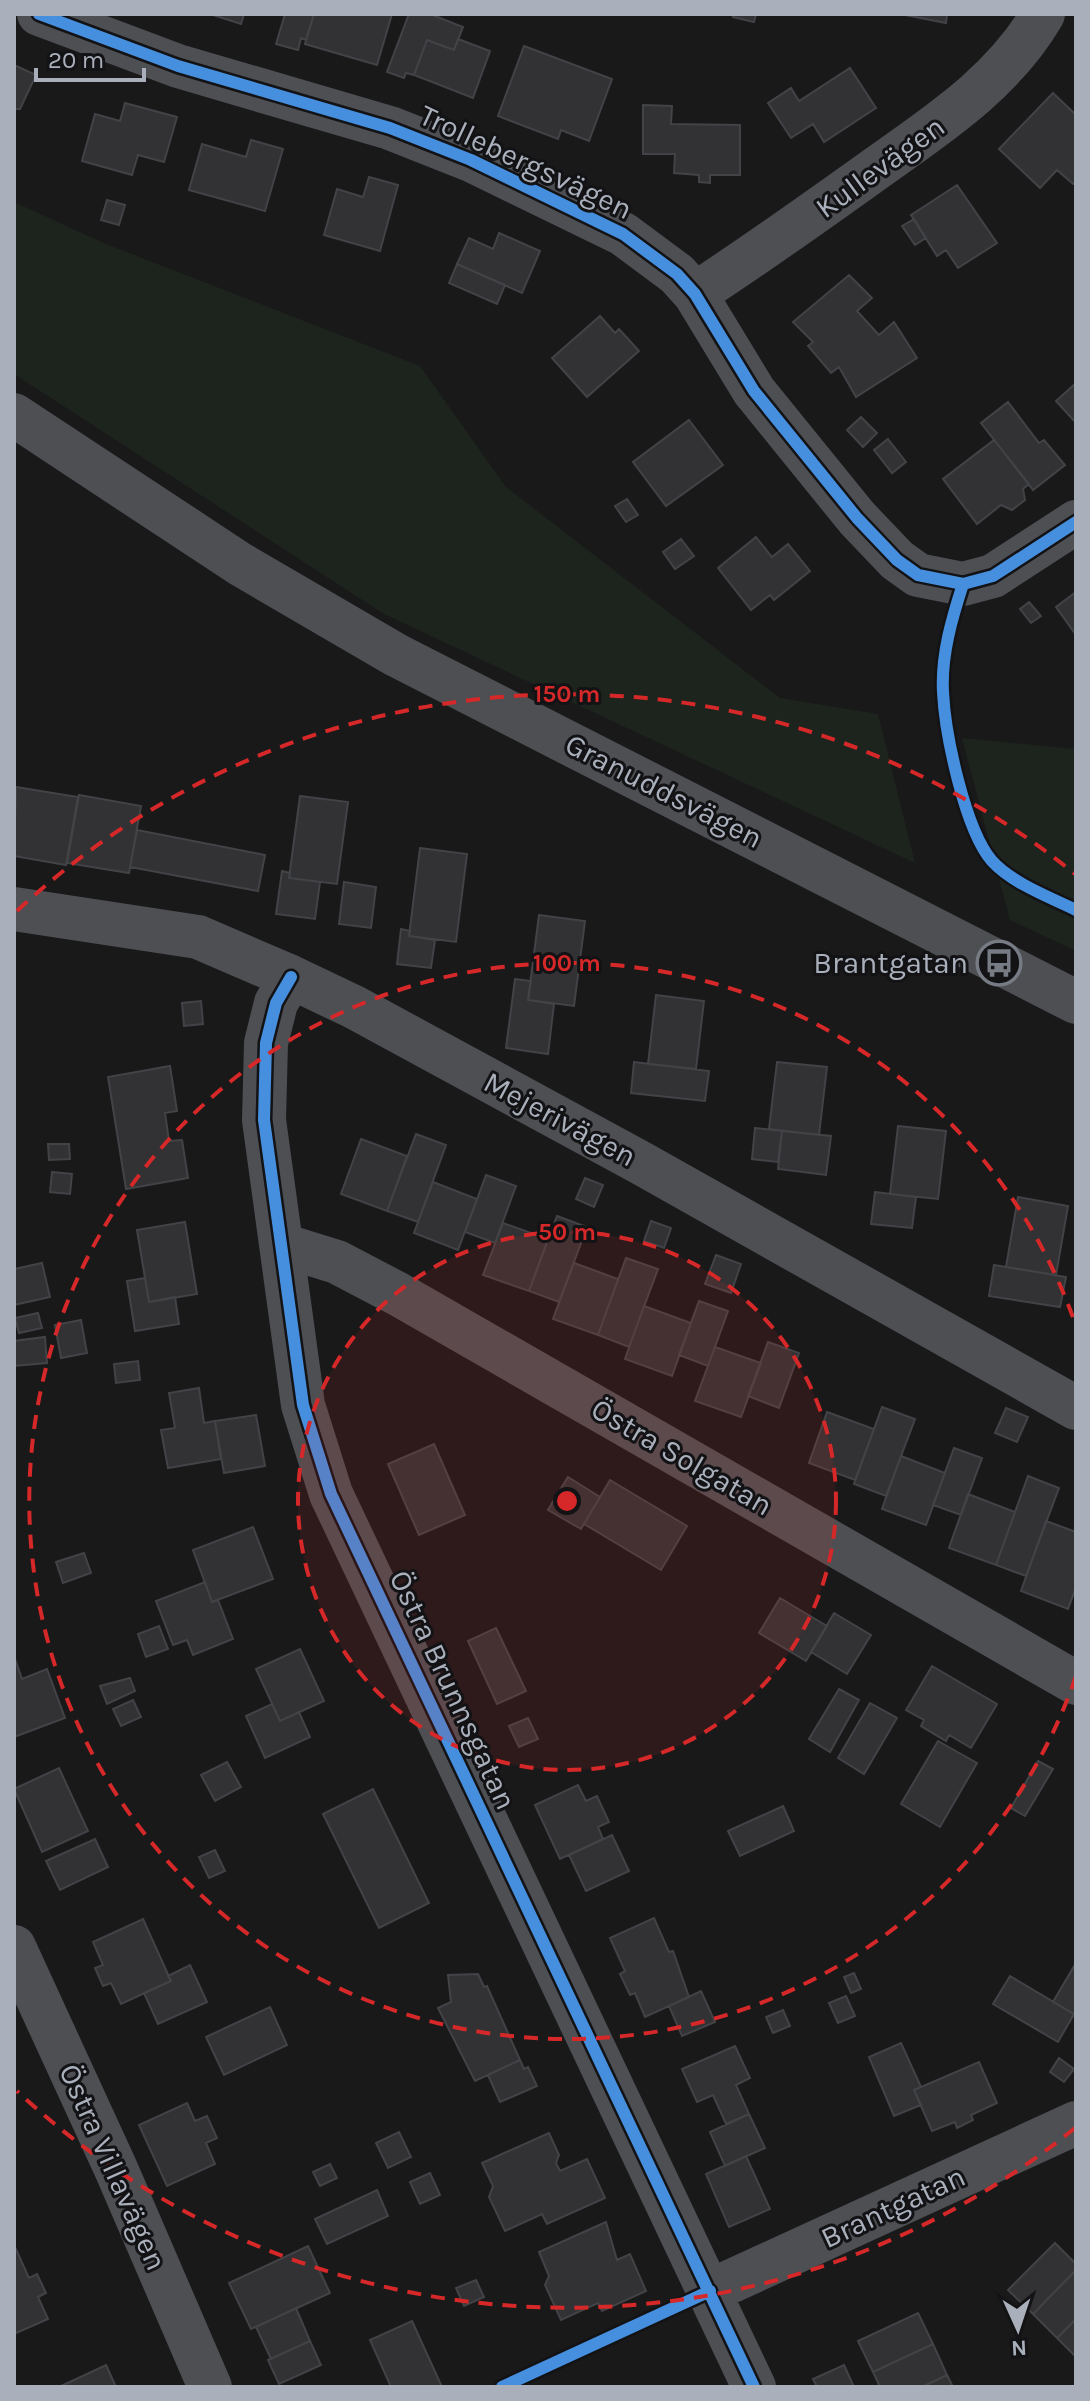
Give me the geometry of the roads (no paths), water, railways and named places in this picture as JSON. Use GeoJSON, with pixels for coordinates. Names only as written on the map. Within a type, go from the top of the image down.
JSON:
{"type":"FeatureCollection","features":[{"type":"Feature","properties":{"kind":"street","name":"Trollebergsvägen"},"geometry":{"type":"LineString","coordinates":[[39,14],[178,66],[367,121],[471,160],[623,234],[658,257],[695,294],[754,391],[857,518],[897,560],[932,581],[971,583],[993,576],[1076,522]]}},
{"type":"Feature","properties":{"kind":"street","name":"Kullevägen"},"geometry":{"type":"LineString","coordinates":[[695,294],[793,230],[961,109],[1017,51],[1043,14]]}},
{"type":"Feature","properties":{"kind":"street","name":"Granuddsvägen"},"geometry":{"type":"LineString","coordinates":[[14,415],[240,564],[396,655],[1076,1002]]}},
{"type":"Feature","properties":{"kind":"street","name":"Mejerivägen"},"geometry":{"type":"LineString","coordinates":[[14,909],[198,937],[291,977],[354,1007],[641,1163],[1076,1408]]}},
{"type":"Feature","properties":{"kind":"street","name":"Östra Brunnsgatan"},"geometry":{"type":"LineString","coordinates":[[291,977],[276,1003],[266,1043],[264,1120],[303,1405],[331,1494],[754,2387]]}},
{"type":"Feature","properties":{"kind":"street","name":"Östra Solgatan"},"geometry":{"type":"LineString","coordinates":[[282,1245],[337,1262],[398,1294],[1076,1683]]}},
{"type":"Feature","properties":{"kind":"street","name":"Östra Villavägen"},"geometry":{"type":"LineString","coordinates":[[14,1947],[116,2169],[210,2387]]}},
{"type":"Feature","properties":{"kind":"street","name":"Brantgatan"},"geometry":{"type":"LineString","coordinates":[[710,2291],[919,2193],[1074,2129]]}},
{"type":"Feature","properties":{"kind":"place","name":"Brantgatan"},"geometry":{"type":"Point","coordinates":[999,963]}}]}
